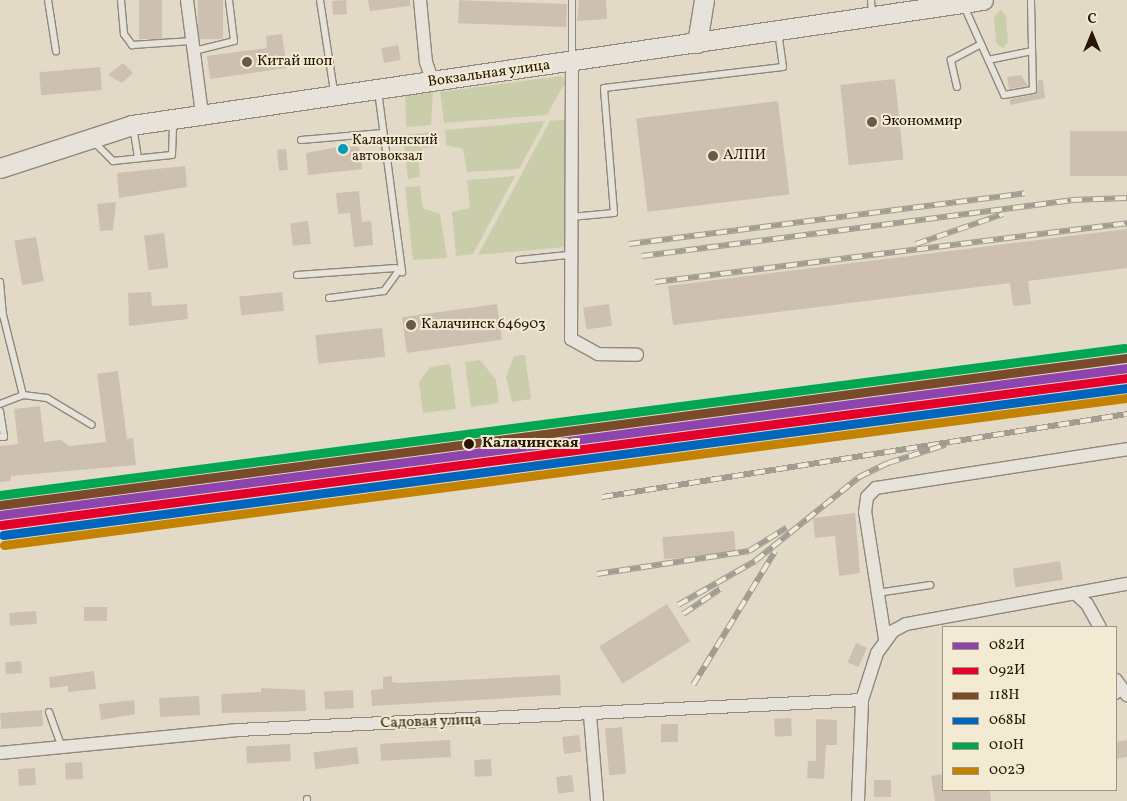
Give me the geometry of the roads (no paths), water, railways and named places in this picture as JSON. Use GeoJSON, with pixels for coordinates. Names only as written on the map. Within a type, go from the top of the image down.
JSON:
{"type":"FeatureCollection","features":[{"type":"Feature","properties":{"kind":"main road"},"geometry":{"type":"LineString","coordinates":[[697,43],[704,0]]}},
{"type":"Feature","properties":{"kind":"main road","name":"Вокзальная улица"},"geometry":{"type":"LineString","coordinates":[[0,168],[88,136],[132,125],[173,118],[697,43],[778,30],[872,8],[984,0]]}},
{"type":"Feature","properties":{"kind":"street"},"geometry":{"type":"LineString","coordinates":[[187,0],[202,114]]}},
{"type":"Feature","properties":{"kind":"street"},"geometry":{"type":"LineString","coordinates":[[420,0],[426,62],[433,82]]}},
{"type":"Feature","properties":{"kind":"street"},"geometry":{"type":"LineString","coordinates":[[572,62],[568,255],[571,339],[598,354],[637,355]]}},
{"type":"Feature","properties":{"kind":"street"},"geometry":{"type":"LineString","coordinates":[[858,801],[862,700],[885,638],[865,512],[867,497],[876,488],[1127,449]]}},
{"type":"Feature","properties":{"kind":"street"},"geometry":{"type":"LineString","coordinates":[[885,638],[906,624],[1127,584]]}},
{"type":"Feature","properties":{"kind":"street"},"geometry":{"type":"LineString","coordinates":[[1075,593],[1088,604],[1099,626]]}},
{"type":"Feature","properties":{"kind":"street","name":"Садовая улица"},"geometry":{"type":"LineString","coordinates":[[0,753],[238,730],[590,715],[862,700]]}},
{"type":"Feature","properties":{"kind":"street"},"geometry":{"type":"LineString","coordinates":[[590,715],[597,801]]}},
{"type":"Feature","properties":{"kind":"lane"},"geometry":{"type":"LineString","coordinates":[[48,0],[56,51]]}},
{"type":"Feature","properties":{"kind":"lane"},"geometry":{"type":"LineString","coordinates":[[121,0],[124,34],[132,45],[193,46],[234,42],[229,0]]}},
{"type":"Feature","properties":{"kind":"lane"},"geometry":{"type":"LineString","coordinates":[[320,0],[334,96]]}},
{"type":"Feature","properties":{"kind":"lane"},"geometry":{"type":"LineString","coordinates":[[572,0],[572,62]]}},
{"type":"Feature","properties":{"kind":"lane"},"geometry":{"type":"LineString","coordinates":[[963,3],[1004,95],[1033,90],[1031,0]]}},
{"type":"Feature","properties":{"kind":"lane"},"geometry":{"type":"LineString","coordinates":[[569,217],[614,213],[604,88],[783,67],[778,30]]}},
{"type":"Feature","properties":{"kind":"lane"},"geometry":{"type":"LineString","coordinates":[[957,87],[951,60],[981,44]]}},
{"type":"Feature","properties":{"kind":"lane"},"geometry":{"type":"LineString","coordinates":[[988,60],[1032,51]]}},
{"type":"Feature","properties":{"kind":"lane"},"geometry":{"type":"LineString","coordinates":[[297,275],[396,268],[402,272],[378,90]]}},
{"type":"Feature","properties":{"kind":"lane"},"geometry":{"type":"LineString","coordinates":[[88,136],[112,161],[172,155],[173,118]]}},
{"type":"Feature","properties":{"kind":"lane"},"geometry":{"type":"LineString","coordinates":[[132,125],[138,159]]}},
{"type":"Feature","properties":{"kind":"lane"},"geometry":{"type":"LineString","coordinates":[[301,140],[384,133]]}},
{"type":"Feature","properties":{"kind":"lane"},"geometry":{"type":"LineString","coordinates":[[519,260],[568,255]]}},
{"type":"Feature","properties":{"kind":"lane"},"geometry":{"type":"LineString","coordinates":[[329,298],[384,291],[396,268]]}},
{"type":"Feature","properties":{"kind":"lane"},"geometry":{"type":"LineString","coordinates":[[0,282],[3,315],[23,395]]}},
{"type":"Feature","properties":{"kind":"lane"},"geometry":{"type":"LineString","coordinates":[[0,404],[23,395],[47,398],[92,425]]}},
{"type":"Feature","properties":{"kind":"lane"},"geometry":{"type":"LineString","coordinates":[[0,411],[4,437],[0,437]]}},
{"type":"Feature","properties":{"kind":"lane"},"geometry":{"type":"LineString","coordinates":[[877,593],[930,584]]}},
{"type":"Feature","properties":{"kind":"lane"},"geometry":{"type":"LineString","coordinates":[[49,712],[62,747]]}},
{"type":"Feature","properties":{"kind":"railway"},"geometry":{"type":"LineString","coordinates":[[629,244],[1025,193]]}},
{"type":"Feature","properties":{"kind":"railway"},"geometry":{"type":"LineString","coordinates":[[642,256],[1071,200],[1127,198]]}},
{"type":"Feature","properties":{"kind":"railway"},"geometry":{"type":"LineString","coordinates":[[916,244],[1003,214]]}},
{"type":"Feature","properties":{"kind":"railway"},"geometry":{"type":"LineString","coordinates":[[655,282],[1127,223]]}},
{"type":"Feature","properties":{"kind":"railway"},"geometry":{"type":"LineString","coordinates":[[1091,353],[1127,349]]}},
{"type":"Feature","properties":{"kind":"railway"},"geometry":{"type":"LineString","coordinates":[[602,497],[1127,414]]}},
{"type":"Feature","properties":{"kind":"railway"},"geometry":{"type":"LineString","coordinates":[[678,605],[755,561],[859,477],[888,463],[945,445]]}},
{"type":"Feature","properties":{"kind":"railway"},"geometry":{"type":"LineString","coordinates":[[597,574],[749,551],[786,528]]}},
{"type":"Feature","properties":{"kind":"railway"},"geometry":{"type":"LineString","coordinates":[[693,685],[775,551]]}},
{"type":"Feature","properties":{"kind":"railway"},"geometry":{"type":"LineString","coordinates":[[683,614],[720,589]]}},
{"type":"Feature","properties":{"kind":"place","name":"Китай шоп"},"geometry":{"type":"Point","coordinates":[247,62]}},
{"type":"Feature","properties":{"kind":"place","name":"Экономмир"},"geometry":{"type":"Point","coordinates":[872,122]}},
{"type":"Feature","properties":{"kind":"place","name":"Калачинский автовокзал"},"geometry":{"type":"Point","coordinates":[343,149]}},
{"type":"Feature","properties":{"kind":"place","name":"АЛПИ"},"geometry":{"type":"Point","coordinates":[713,156]}},
{"type":"Feature","properties":{"kind":"place","name":"Калачинск 646903"},"geometry":{"type":"Point","coordinates":[411,325]}},
{"type":"Feature","properties":{"kind":"place","name":"Калачинская"},"geometry":{"type":"Point","coordinates":[469,444]}}]}
